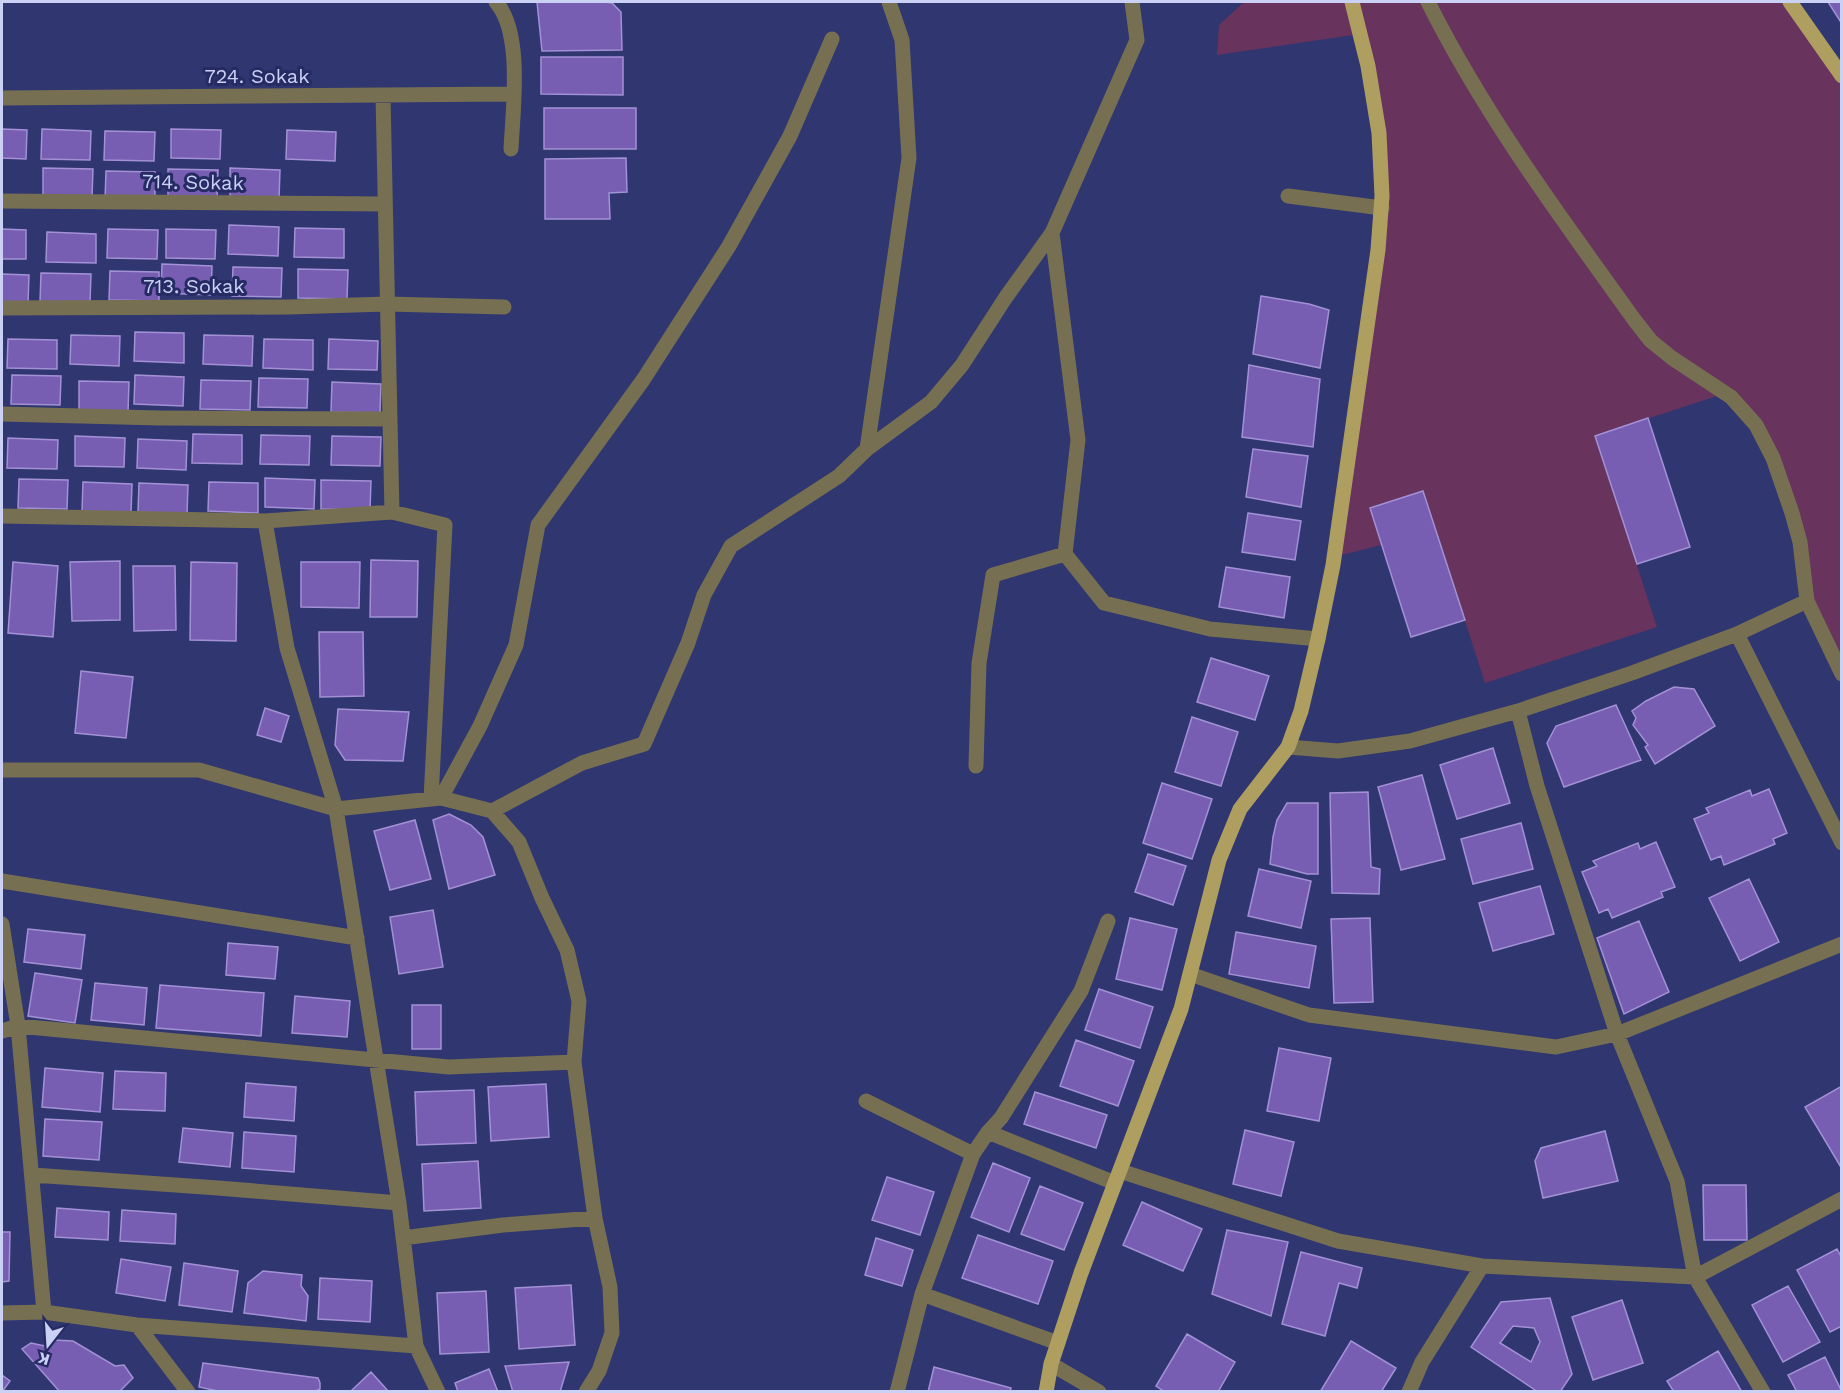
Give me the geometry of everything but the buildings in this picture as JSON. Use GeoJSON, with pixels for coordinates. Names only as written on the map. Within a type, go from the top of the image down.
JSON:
{"type":"FeatureCollection","features":[{"type":"Feature","properties":{"kind":"main road"},"geometry":{"type":"LineString","coordinates":[[1046,1392],[1051,1364],[1081,1273],[1181,1010],[1219,860],[1240,809],[1288,747],[1301,711],[1318,639],[1334,556],[1382,208],[1379,133],[1368,66],[1352,2]]}},
{"type":"Feature","properties":{"kind":"main road"},"geometry":{"type":"LineString","coordinates":[[1790,2],[1842,76]]}},
{"type":"Feature","properties":{"kind":"street"},"geometry":{"type":"LineString","coordinates":[[496,2],[505,12],[515,65],[511,149]]}},
{"type":"Feature","properties":{"kind":"street"},"geometry":{"type":"LineString","coordinates":[[867,449],[909,158],[902,40],[889,2]]}},
{"type":"Feature","properties":{"kind":"street"},"geometry":{"type":"LineString","coordinates":[[492,811],[582,763],[644,744],[688,643],[704,595],[731,546],[838,476],[867,449],[931,402],[962,365],[1006,297],[1052,233],[1137,40],[1132,2]]}},
{"type":"Feature","properties":{"kind":"street"},"geometry":{"type":"LineString","coordinates":[[1428,2],[1498,126],[1636,322],[1651,341],[1672,358],[1731,397],[1756,425],[1773,458],[1792,513],[1800,542],[1807,601],[1842,674]]}},
{"type":"Feature","properties":{"kind":"street"},"geometry":{"type":"LineString","coordinates":[[436,798],[480,726],[516,645],[538,525],[643,380],[729,246],[790,136],[832,39]]}},
{"type":"Feature","properties":{"kind":"street","name":"724. Sokak"},"geometry":{"type":"LineString","coordinates":[[2,98],[514,94]]}},
{"type":"Feature","properties":{"kind":"street"},"geometry":{"type":"LineString","coordinates":[[383,96],[392,512]]}},
{"type":"Feature","properties":{"kind":"street"},"geometry":{"type":"LineString","coordinates":[[1288,196],[1382,208]]}},
{"type":"Feature","properties":{"kind":"street","name":"714. Sokak"},"geometry":{"type":"LineString","coordinates":[[2,201],[385,204]]}},
{"type":"Feature","properties":{"kind":"street"},"geometry":{"type":"LineString","coordinates":[[1052,233],[1078,440],[1065,554],[1104,603],[1210,629],[1318,639]]}},
{"type":"Feature","properties":{"kind":"street","name":"713. Sokak"},"geometry":{"type":"LineString","coordinates":[[2,308],[290,307],[387,304],[504,307]]}},
{"type":"Feature","properties":{"kind":"street"},"geometry":{"type":"LineString","coordinates":[[2,414],[160,418],[390,419]]}},
{"type":"Feature","properties":{"kind":"street"},"geometry":{"type":"LineString","coordinates":[[2,516],[265,521],[392,512],[445,525],[436,798]]}},
{"type":"Feature","properties":{"kind":"street"},"geometry":{"type":"LineString","coordinates":[[265,521],[287,648],[336,809],[399,1203],[416,1346],[438,1392]]}},
{"type":"Feature","properties":{"kind":"street"},"geometry":{"type":"LineString","coordinates":[[976,766],[979,663],[993,575],[1065,554]]}},
{"type":"Feature","properties":{"kind":"street"},"geometry":{"type":"LineString","coordinates":[[1288,747],[1338,751],[1410,741],[1518,711],[1632,673],[1737,634],[1807,601]]}},
{"type":"Feature","properties":{"kind":"street"},"geometry":{"type":"LineString","coordinates":[[1737,634],[1842,843]]}},
{"type":"Feature","properties":{"kind":"street"},"geometry":{"type":"LineString","coordinates":[[1518,711],[1537,786],[1617,1034],[1677,1181],[1695,1277],[1763,1392]]}},
{"type":"Feature","properties":{"kind":"street"},"geometry":{"type":"LineString","coordinates":[[2,770],[199,770],[336,809],[436,798],[492,811],[519,842],[567,950],[579,1001],[574,1062],[595,1218],[610,1287],[612,1333],[598,1371],[586,1392]]}},
{"type":"Feature","properties":{"kind":"street"},"geometry":{"type":"LineString","coordinates":[[2,881],[357,938]]}},
{"type":"Feature","properties":{"kind":"street"},"geometry":{"type":"LineString","coordinates":[[897,1392],[922,1294],[973,1154],[1001,1118],[1081,991],[1108,921]]}},
{"type":"Feature","properties":{"kind":"street"},"geometry":{"type":"LineString","coordinates":[[2,924],[18,1026],[44,1312]]}},
{"type":"Feature","properties":{"kind":"street"},"geometry":{"type":"LineString","coordinates":[[1190,974],[1309,1015],[1556,1047],[1617,1034],[1842,944]]}},
{"type":"Feature","properties":{"kind":"street"},"geometry":{"type":"LineString","coordinates":[[2,1031],[18,1026],[449,1067],[574,1062]]}},
{"type":"Feature","properties":{"kind":"street"},"geometry":{"type":"LineString","coordinates":[[866,1101],[973,1154]]}},
{"type":"Feature","properties":{"kind":"street"},"geometry":{"type":"LineString","coordinates":[[988,1132],[1117,1177],[1338,1240],[1482,1266],[1695,1277],[1842,1199]]}},
{"type":"Feature","properties":{"kind":"street"},"geometry":{"type":"LineString","coordinates":[[33,1175],[399,1203]]}},
{"type":"Feature","properties":{"kind":"street"},"geometry":{"type":"LineString","coordinates":[[403,1238],[503,1225],[595,1218]]}},
{"type":"Feature","properties":{"kind":"street"},"geometry":{"type":"LineString","coordinates":[[1409,1392],[1422,1362],[1482,1266]]}},
{"type":"Feature","properties":{"kind":"street"},"geometry":{"type":"LineString","coordinates":[[922,1294],[1058,1343]]}},
{"type":"Feature","properties":{"kind":"street"},"geometry":{"type":"LineString","coordinates":[[2,1312],[44,1312],[137,1325],[416,1346]]}},
{"type":"Feature","properties":{"kind":"street"},"geometry":{"type":"LineString","coordinates":[[137,1325],[188,1392]]}},
{"type":"Feature","properties":{"kind":"street"},"geometry":{"type":"LineString","coordinates":[[1051,1364],[1099,1392]]}},
{"type":"Feature","properties":{"kind":"shaded area"},"geometry":{"type":"Polygon","coordinates":[[[1244,2],[1790,2],[1841,76],[1841,674],[1807,601],[1773,458],[1726,393],[1595,436],[1657,627],[1485,683],[1423,491],[1370,508],[1381,545],[1334,557],[1382,196],[1360,34],[1217,55],[1219,25],[1244,2]]]}}]}
